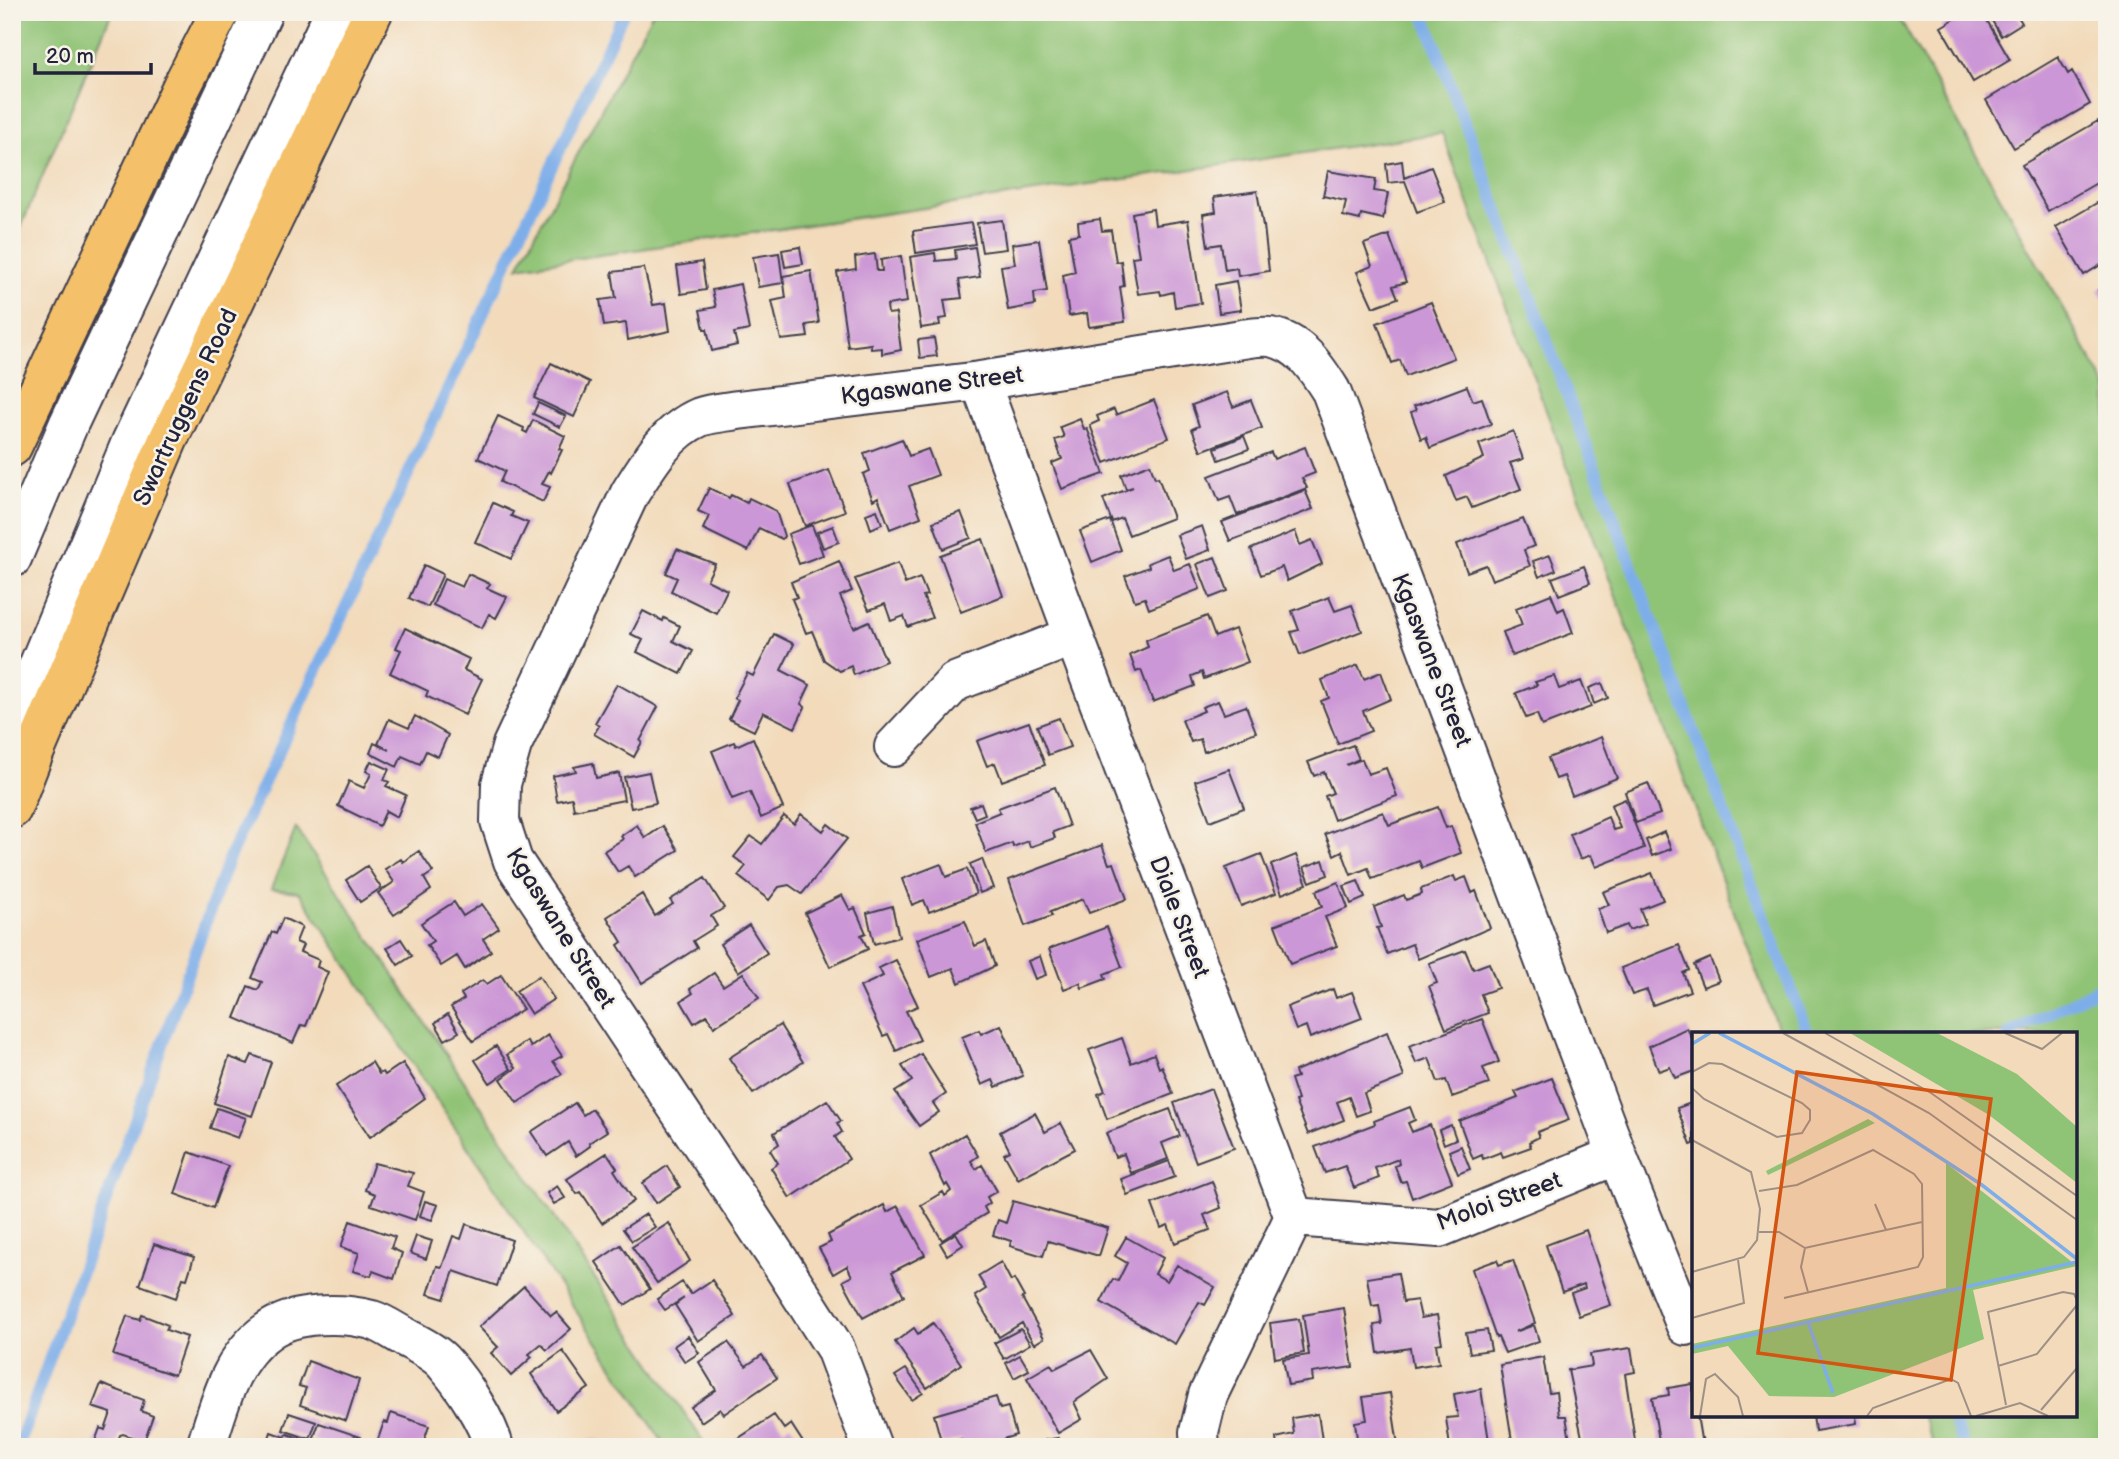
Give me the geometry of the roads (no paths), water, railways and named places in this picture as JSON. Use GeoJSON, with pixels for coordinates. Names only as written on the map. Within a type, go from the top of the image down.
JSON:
{"type":"FeatureCollection","features":[{"type":"Feature","properties":{"kind":"main road"},"geometry":{"type":"LineString","coordinates":[[12,447],[220,12]]}},
{"type":"Feature","properties":{"kind":"main road","name":"Swartruggens Road"},"geometry":{"type":"LineString","coordinates":[[12,809],[169,440],[373,12]]}},
{"type":"Feature","properties":{"kind":"street"},"geometry":{"type":"LineString","coordinates":[[12,558],[69,423],[262,12]]}},
{"type":"Feature","properties":{"kind":"street"},"geometry":{"type":"LineString","coordinates":[[12,729],[131,442],[334,12]]}},
{"type":"Feature","properties":{"kind":"street","name":"Kgaswane Street"},"geometry":{"type":"LineString","coordinates":[[872,1447],[835,1348],[513,861],[500,821],[501,784],[512,746],[630,493],[669,438],[700,417],[737,410],[980,381],[1242,339],[1269,337],[1294,345],[1313,363],[1331,391],[1617,1155],[1686,1326]]}},
{"type":"Feature","properties":{"kind":"street","name":"Diale Street"},"geometry":{"type":"LineString","coordinates":[[980,381],[1294,1217]]}},
{"type":"Feature","properties":{"kind":"street"},"geometry":{"type":"LineString","coordinates":[[894,747],[955,682],[1074,636]]}},
{"type":"Feature","properties":{"kind":"street","name":"Moloi Street"},"geometry":{"type":"LineString","coordinates":[[1294,1217],[1439,1228],[1617,1155]]}},
{"type":"Feature","properties":{"kind":"street"},"geometry":{"type":"LineString","coordinates":[[1200,1447],[1199,1432],[1208,1395],[1294,1217]]}},
{"type":"Feature","properties":{"kind":"street"},"geometry":{"type":"LineString","coordinates":[[206,1447],[224,1392],[243,1354],[269,1330],[303,1317],[340,1314],[374,1321],[418,1344],[444,1362],[475,1406],[494,1447]]}},
{"type":"Feature","properties":{"kind":"waterway"},"geometry":{"type":"LineString","coordinates":[[18,1447],[228,860],[624,12]]}},
{"type":"Feature","properties":{"kind":"waterway"},"geometry":{"type":"LineString","coordinates":[[1423,12],[1807,1032]]}},
{"type":"Feature","properties":{"kind":"waterway"},"geometry":{"type":"LineString","coordinates":[[2013,1032],[2107,984]]}},
{"type":"Feature","properties":{"kind":"waterway"},"geometry":{"type":"LineString","coordinates":[[1953,1417],[1964,1447]]}}]}
